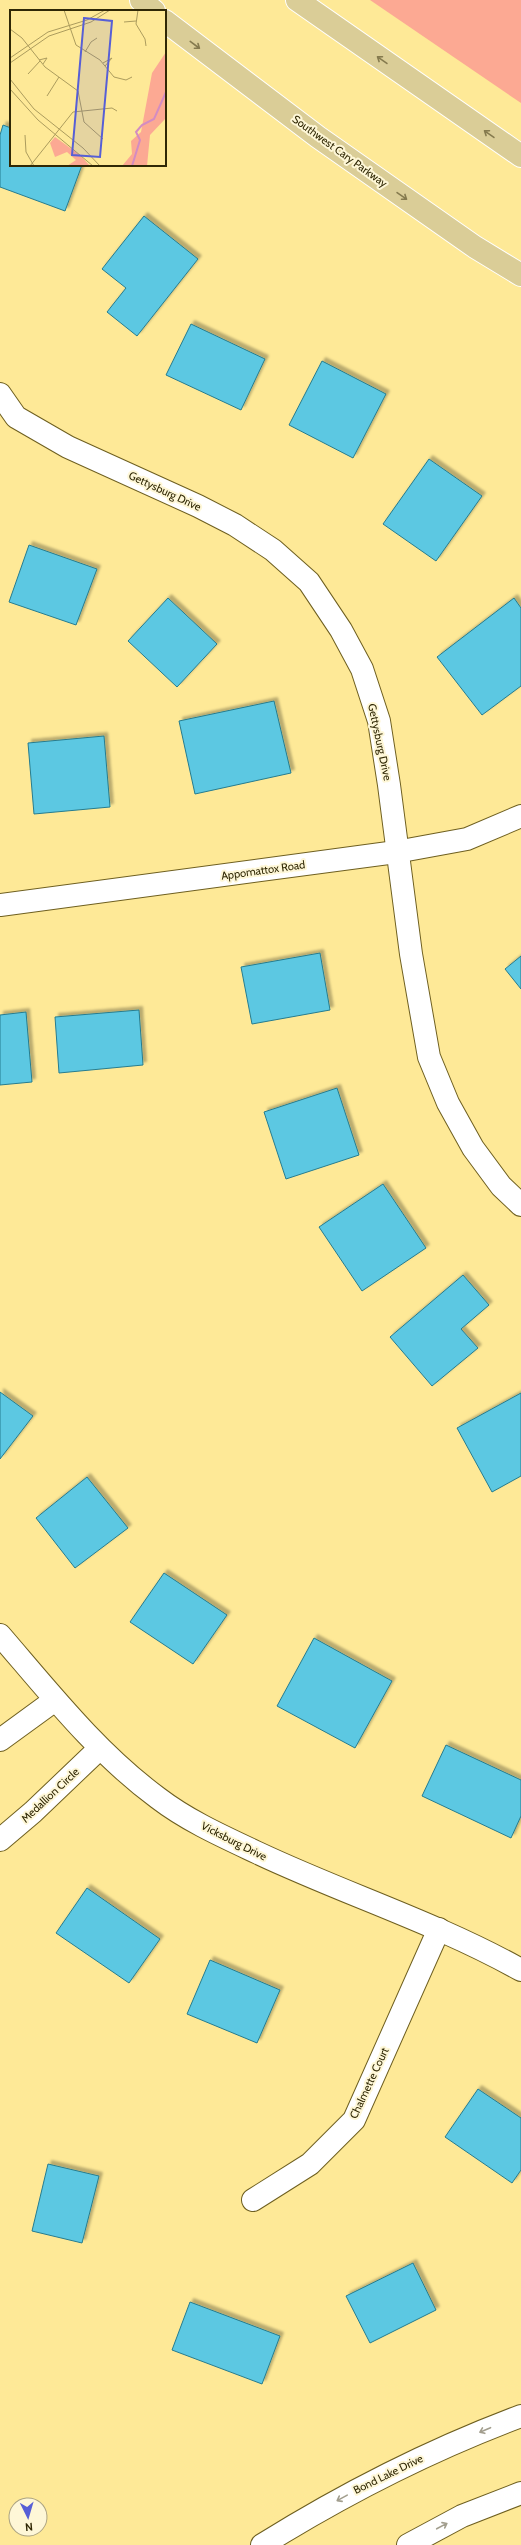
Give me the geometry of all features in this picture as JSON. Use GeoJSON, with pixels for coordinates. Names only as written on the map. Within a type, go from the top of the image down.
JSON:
{"type":"FeatureCollection","features":[{"type":"Feature","properties":{"kind":"main road"},"geometry":{"type":"LineString","coordinates":[[141,0],[153,10]]}},
{"type":"Feature","properties":{"kind":"main road"},"geometry":{"type":"LineString","coordinates":[[297,0],[521,156]]}},
{"type":"Feature","properties":{"kind":"main road","name":"Southwest Cary Parkway"},"geometry":{"type":"LineString","coordinates":[[166,22],[318,137],[475,247],[521,275]]}},
{"type":"Feature","properties":{"kind":"street","name":"Gettysburg Drive"},"geometry":{"type":"LineString","coordinates":[[0,394],[16,417],[68,447],[235,525],[273,550],[309,582],[341,630],[362,669],[379,721],[419,1010],[429,1057],[448,1103],[473,1148],[501,1186],[521,1205]]}},
{"type":"Feature","properties":{"kind":"street","name":"Appomattox Road"},"geometry":{"type":"LineString","coordinates":[[0,905],[396,852],[467,839],[521,816]]}},
{"type":"Feature","properties":{"kind":"street","name":"Vicksburg Drive"},"geometry":{"type":"LineString","coordinates":[[0,1635],[99,1749],[159,1799],[219,1835],[284,1865],[490,1952],[521,1970]]}},
{"type":"Feature","properties":{"kind":"street"},"geometry":{"type":"LineString","coordinates":[[0,1740],[55,1700]]}},
{"type":"Feature","properties":{"kind":"street","name":"Medallion Circle"},"geometry":{"type":"LineString","coordinates":[[0,1840],[33,1812],[99,1749]]}},
{"type":"Feature","properties":{"kind":"street","name":"Chalmette Court"},"geometry":{"type":"LineString","coordinates":[[253,2200],[310,2164],[354,2120],[438,1929]]}},
{"type":"Feature","properties":{"kind":"street","name":"Bond Lake Drive"},"geometry":{"type":"LineString","coordinates":[[262,2545],[371,2482],[441,2449],[521,2416]]}},
{"type":"Feature","properties":{"kind":"street"},"geometry":{"type":"LineString","coordinates":[[408,2545],[462,2516],[521,2493]]}},
{"type":"Feature","properties":{"kind":"shaded area"},"geometry":{"type":"Polygon","coordinates":[[[370,0],[521,0],[521,103],[370,0]]]}},
{"type":"Feature","properties":{"kind":"building"},"geometry":{"type":"Polygon","coordinates":[[[3,125],[10,128],[10,166],[82,166],[65,211],[0,187],[0,135],[3,125]]]}},
{"type":"Feature","properties":{"kind":"building"},"geometry":{"type":"Polygon","coordinates":[[[144,216],[198,259],[137,336],[107,312],[126,288],[102,269],[144,216]]]}},
{"type":"Feature","properties":{"kind":"building"},"geometry":{"type":"Polygon","coordinates":[[[191,324],[265,359],[241,410],[166,375],[191,324]]]}},
{"type":"Feature","properties":{"kind":"building"},"geometry":{"type":"Polygon","coordinates":[[[322,361],[386,394],[353,458],[289,425],[322,361]]]}},
{"type":"Feature","properties":{"kind":"building"},"geometry":{"type":"Polygon","coordinates":[[[429,459],[482,496],[436,561],[383,524],[429,459]]]}},
{"type":"Feature","properties":{"kind":"building"},"geometry":{"type":"Polygon","coordinates":[[[29,545],[97,569],[76,625],[9,602],[29,545]]]}},
{"type":"Feature","properties":{"kind":"building"},"geometry":{"type":"Polygon","coordinates":[[[168,598],[217,644],[177,687],[128,641],[168,598]]]}},
{"type":"Feature","properties":{"kind":"building"},"geometry":{"type":"Polygon","coordinates":[[[514,598],[521,608],[521,686],[482,715],[437,657],[514,598]]]}},
{"type":"Feature","properties":{"kind":"building"},"geometry":{"type":"Polygon","coordinates":[[[274,701],[291,773],[195,794],[179,721],[274,701]]]}},
{"type":"Feature","properties":{"kind":"building"},"geometry":{"type":"Polygon","coordinates":[[[104,736],[110,807],[34,814],[28,743],[104,736]]]}},
{"type":"Feature","properties":{"kind":"building"},"geometry":{"type":"Polygon","coordinates":[[[320,953],[330,1010],[252,1024],[241,967],[320,953]]]}},
{"type":"Feature","properties":{"kind":"building"},"geometry":{"type":"Polygon","coordinates":[[[521,956],[521,989],[505,969],[521,956]]]}},
{"type":"Feature","properties":{"kind":"building"},"geometry":{"type":"Polygon","coordinates":[[[139,1010],[143,1065],[59,1073],[55,1017],[139,1010]]]}},
{"type":"Feature","properties":{"kind":"building"},"geometry":{"type":"Polygon","coordinates":[[[26,1012],[32,1082],[0,1085],[0,1015],[26,1012]]]}},
{"type":"Feature","properties":{"kind":"building"},"geometry":{"type":"Polygon","coordinates":[[[337,1088],[359,1155],[286,1179],[264,1112],[337,1088]]]}},
{"type":"Feature","properties":{"kind":"building"},"geometry":{"type":"Polygon","coordinates":[[[383,1184],[426,1248],[362,1291],[319,1227],[383,1184]]]}},
{"type":"Feature","properties":{"kind":"building"},"geometry":{"type":"Polygon","coordinates":[[[463,1275],[489,1305],[461,1329],[478,1348],[432,1386],[390,1337],[463,1275]]]}},
{"type":"Feature","properties":{"kind":"building"},"geometry":{"type":"Polygon","coordinates":[[[0,1392],[33,1416],[0,1459],[0,1392]]]}},
{"type":"Feature","properties":{"kind":"building"},"geometry":{"type":"Polygon","coordinates":[[[521,1393],[521,1476],[492,1492],[457,1428],[521,1393]]]}},
{"type":"Feature","properties":{"kind":"building"},"geometry":{"type":"Polygon","coordinates":[[[87,1477],[128,1528],[75,1568],[36,1518],[87,1477]]]}},
{"type":"Feature","properties":{"kind":"building"},"geometry":{"type":"Polygon","coordinates":[[[164,1573],[227,1615],[193,1664],[130,1622],[164,1573]]]}},
{"type":"Feature","properties":{"kind":"building"},"geometry":{"type":"Polygon","coordinates":[[[314,1638],[392,1681],[355,1748],[277,1706],[314,1638]]]}},
{"type":"Feature","properties":{"kind":"building"},"geometry":{"type":"Polygon","coordinates":[[[446,1745],[521,1780],[521,1816],[511,1838],[422,1796],[446,1745]]]}},
{"type":"Feature","properties":{"kind":"building"},"geometry":{"type":"Polygon","coordinates":[[[87,1888],[160,1939],[129,1983],[56,1933],[87,1888]]]}},
{"type":"Feature","properties":{"kind":"building"},"geometry":{"type":"Polygon","coordinates":[[[210,1960],[280,1990],[257,2043],[187,2014],[210,1960]]]}},
{"type":"Feature","properties":{"kind":"building"},"geometry":{"type":"Polygon","coordinates":[[[478,2089],[521,2118],[521,2170],[512,2183],[445,2137],[478,2089]]]}},
{"type":"Feature","properties":{"kind":"building"},"geometry":{"type":"Polygon","coordinates":[[[48,2164],[99,2176],[82,2243],[32,2231],[48,2164]]]}},
{"type":"Feature","properties":{"kind":"building"},"geometry":{"type":"Polygon","coordinates":[[[413,2263],[436,2310],[370,2343],[346,2296],[413,2263]]]}},
{"type":"Feature","properties":{"kind":"building"},"geometry":{"type":"Polygon","coordinates":[[[190,2302],[280,2336],[262,2384],[172,2350],[190,2302]]]}}]}
